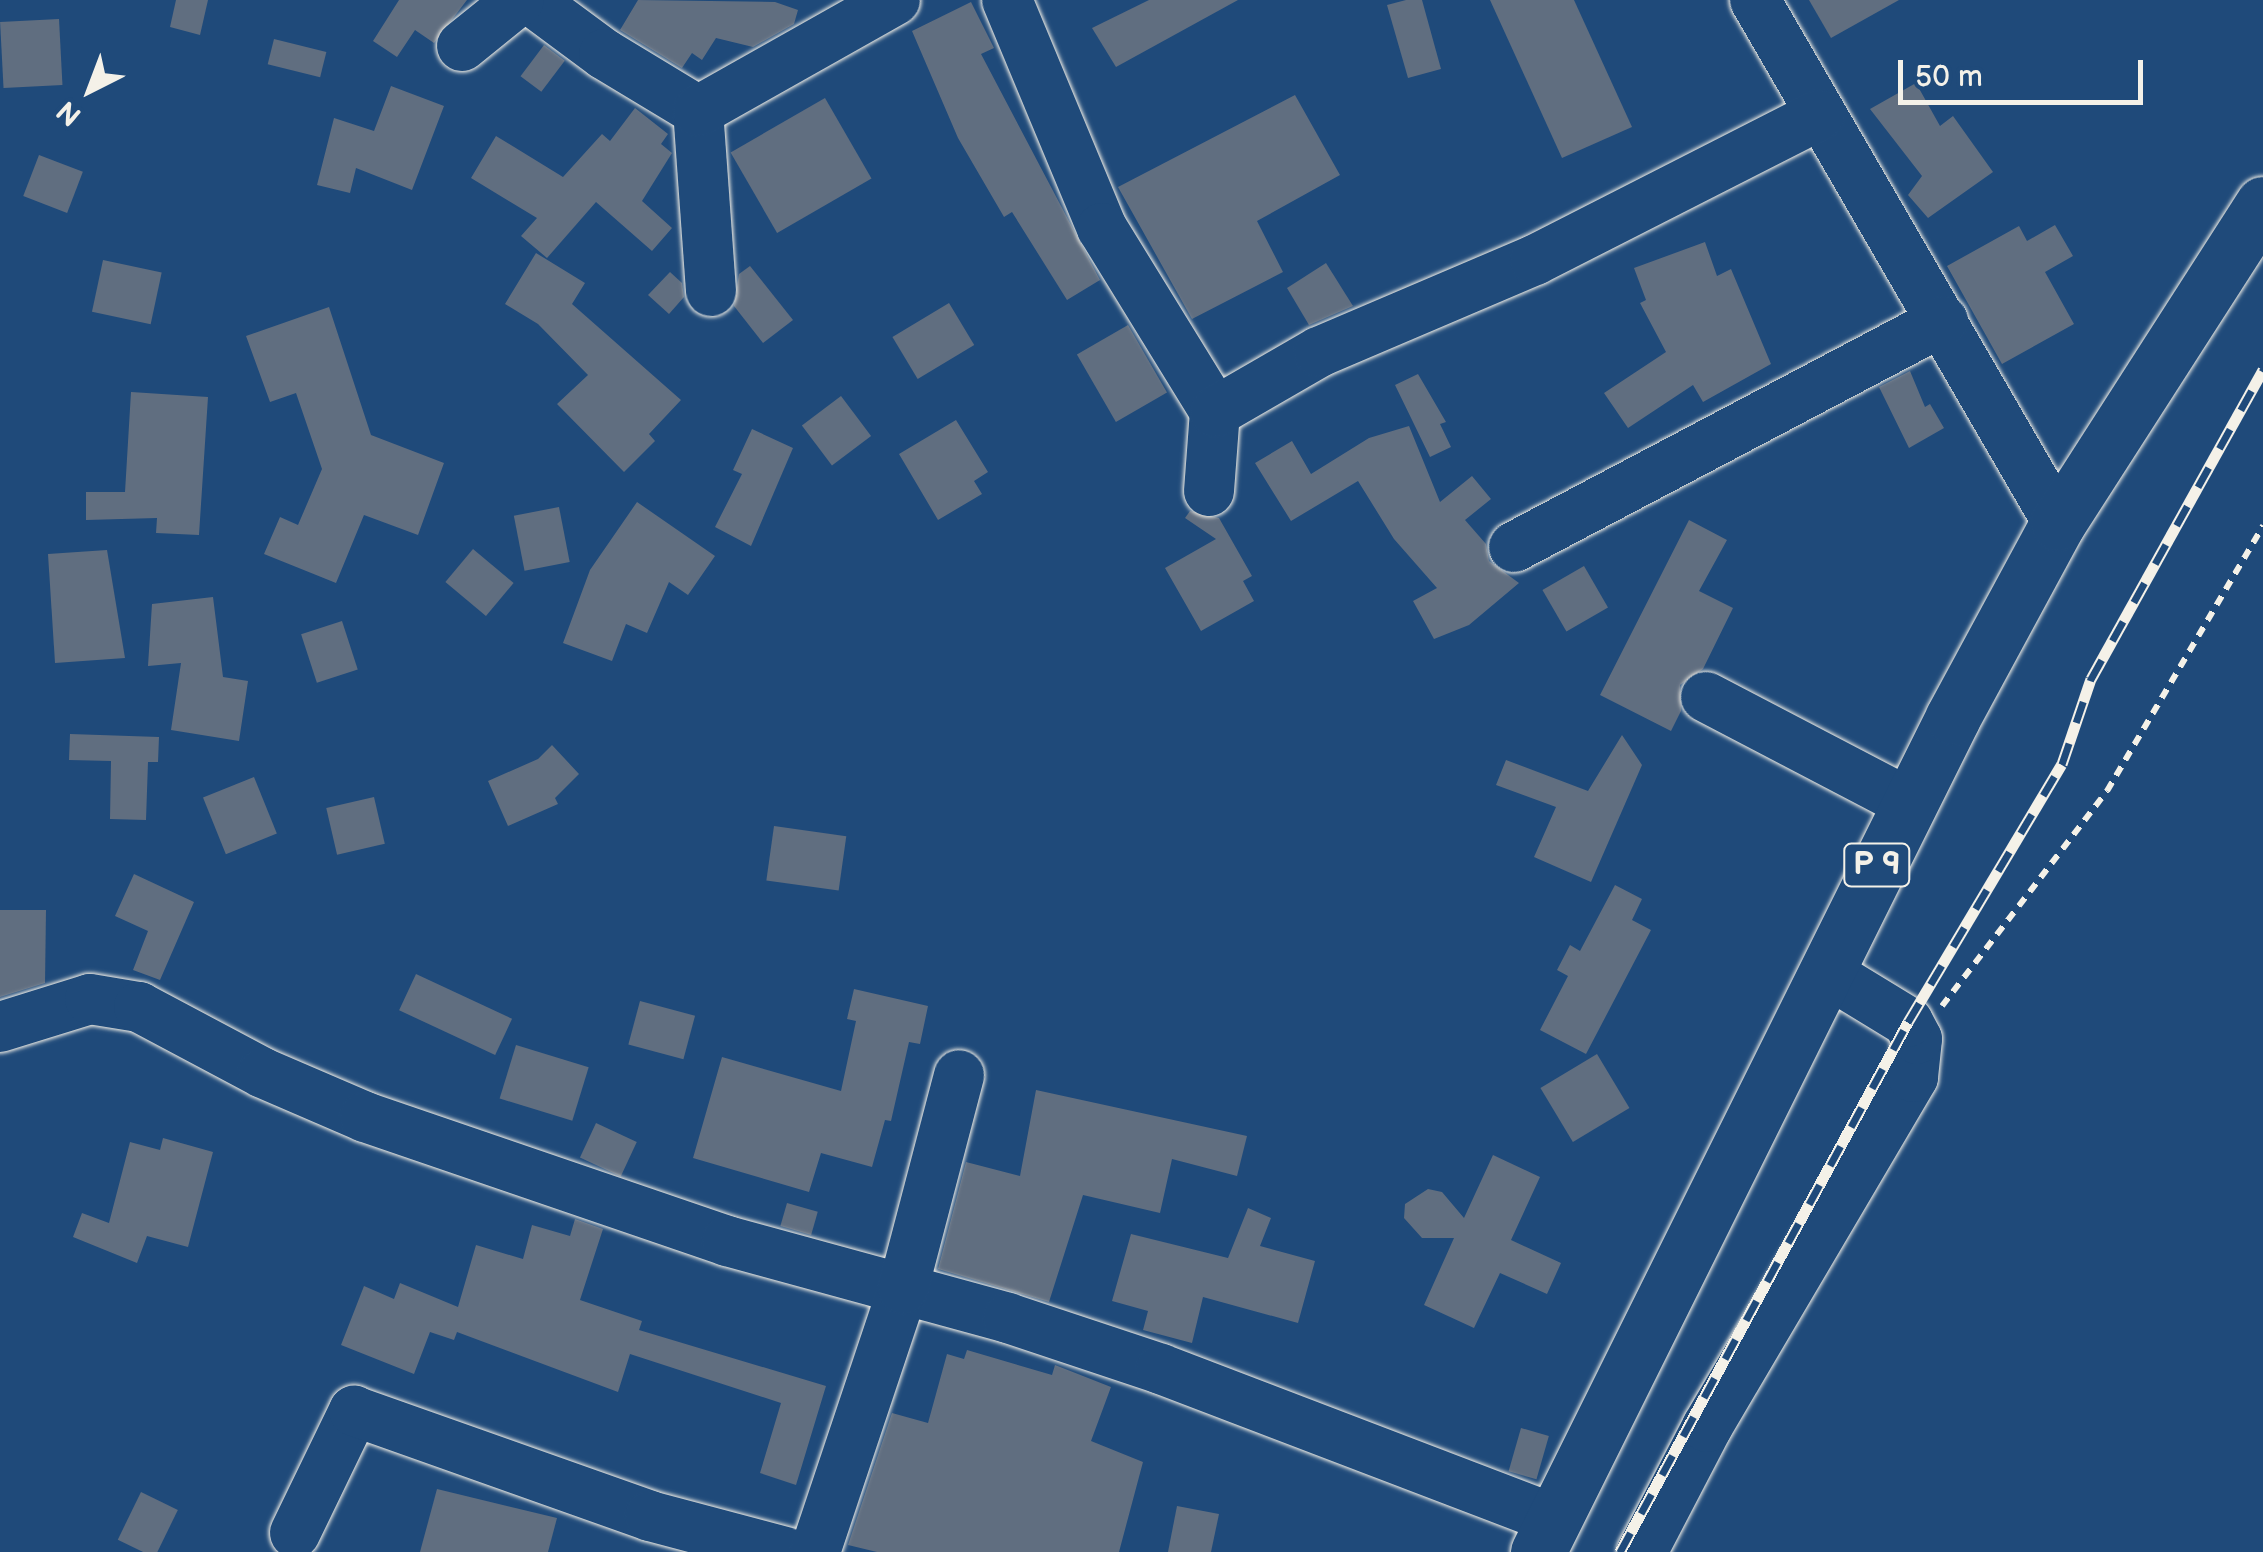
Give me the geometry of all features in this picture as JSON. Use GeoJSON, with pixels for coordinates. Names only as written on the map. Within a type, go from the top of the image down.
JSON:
{"type":"FeatureCollection","features":[{"type":"Feature","properties":{"kind":"main road","name":"P 9"},"geometry":{"type":"LineString","coordinates":[[1545,1536],[1909,803],[2058,524],[2263,204]]}},
{"type":"Feature","properties":{"kind":"street"},"geometry":{"type":"LineString","coordinates":[[462,46],[519,0]]}},
{"type":"Feature","properties":{"kind":"street"},"geometry":{"type":"LineString","coordinates":[[531,0],[604,54],[698,111]]}},
{"type":"Feature","properties":{"kind":"street"},"geometry":{"type":"LineString","coordinates":[[698,111],[895,0]]}},
{"type":"Feature","properties":{"kind":"street"},"geometry":{"type":"LineString","coordinates":[[1007,0],[1102,228],[1215,412],[1209,492]]}},
{"type":"Feature","properties":{"kind":"street"},"geometry":{"type":"LineString","coordinates":[[1755,0],[2058,524]]}},
{"type":"Feature","properties":{"kind":"street"},"geometry":{"type":"LineString","coordinates":[[698,111],[711,290]]}},
{"type":"Feature","properties":{"kind":"street"},"geometry":{"type":"LineString","coordinates":[[1215,412],[1319,352],[1535,260],[1820,115]]}},
{"type":"Feature","properties":{"kind":"street"},"geometry":{"type":"LineString","coordinates":[[1514,547],[1943,321]]}},
{"type":"Feature","properties":{"kind":"street"},"geometry":{"type":"LineString","coordinates":[[1706,697],[1909,803]]}},
{"type":"Feature","properties":{"kind":"street"},"geometry":{"type":"LineString","coordinates":[[1642,1552],[1708,1427],[1913,1076],[1917,1038],[1908,1022],[1871,994],[1826,972]]}},
{"type":"Feature","properties":{"kind":"street"},"geometry":{"type":"LineString","coordinates":[[0,1026],[90,998],[138,1007],[263,1073],[365,1117],[727,1241],[903,1289],[1161,1369],[1545,1536]]}},
{"type":"Feature","properties":{"kind":"street"},"geometry":{"type":"LineString","coordinates":[[815,1552],[903,1289],[959,1075]]}},
{"type":"Feature","properties":{"kind":"street"},"geometry":{"type":"LineString","coordinates":[[294,1533],[354,1411],[650,1516],[785,1552]]}},
{"type":"Feature","properties":{"kind":"path"},"geometry":{"type":"LineString","coordinates":[[1917,1038],[2107,792],[2263,526]]}},
{"type":"Feature","properties":{"kind":"building"},"geometry":{"type":"Polygon","coordinates":[[[176,0],[208,0],[200,35],[170,27],[176,0]]]}},
{"type":"Feature","properties":{"kind":"building"},"geometry":{"type":"Polygon","coordinates":[[[399,0],[467,0],[434,43],[415,30],[397,57],[373,41],[399,0]]]}},
{"type":"Feature","properties":{"kind":"building"},"geometry":{"type":"Polygon","coordinates":[[[638,0],[775,2],[798,10],[794,24],[753,47],[716,38],[702,60],[692,53],[682,68],[620,30],[638,0]]]}},
{"type":"Feature","properties":{"kind":"building"},"geometry":{"type":"Polygon","coordinates":[[[1149,0],[1238,0],[1116,67],[1092,28],[1149,0]]]}},
{"type":"Feature","properties":{"kind":"building"},"geometry":{"type":"Polygon","coordinates":[[[1422,0],[1441,69],[1408,78],[1387,5],[1422,0]]]}},
{"type":"Feature","properties":{"kind":"building"},"geometry":{"type":"Polygon","coordinates":[[[1490,0],[1574,0],[1632,127],[1562,158],[1490,0]]]}},
{"type":"Feature","properties":{"kind":"building"},"geometry":{"type":"Polygon","coordinates":[[[1809,0],[1899,0],[1831,38],[1809,0]]]}},
{"type":"Feature","properties":{"kind":"building"},"geometry":{"type":"Polygon","coordinates":[[[971,2],[994,48],[981,54],[1100,280],[1067,300],[1012,212],[1004,217],[958,138],[912,31],[971,2]]]}},
{"type":"Feature","properties":{"kind":"building"},"geometry":{"type":"Polygon","coordinates":[[[59,19],[62,85],[4,88],[0,22],[59,19]]]}},
{"type":"Feature","properties":{"kind":"building"},"geometry":{"type":"Polygon","coordinates":[[[274,39],[326,52],[320,77],[268,64],[274,39]]]}},
{"type":"Feature","properties":{"kind":"building"},"geometry":{"type":"Polygon","coordinates":[[[544,45],[565,61],[541,92],[521,76],[544,45]]]}},
{"type":"Feature","properties":{"kind":"building"},"geometry":{"type":"Polygon","coordinates":[[[1916,83],[1940,126],[1953,116],[1993,172],[1928,218],[1908,195],[1922,176],[1870,109],[1916,83]]]}},
{"type":"Feature","properties":{"kind":"building"},"geometry":{"type":"Polygon","coordinates":[[[391,86],[444,106],[412,190],[356,168],[350,193],[317,185],[334,118],[374,131],[391,86]]]}},
{"type":"Feature","properties":{"kind":"building"},"geometry":{"type":"Polygon","coordinates":[[[1295,95],[1340,175],[1257,221],[1283,272],[1192,319],[1118,187],[1295,95]]]}},
{"type":"Feature","properties":{"kind":"building"},"geometry":{"type":"Polygon","coordinates":[[[825,98],[872,179],[777,233],[731,152],[825,98]]]}},
{"type":"Feature","properties":{"kind":"building"},"geometry":{"type":"Polygon","coordinates":[[[635,108],[668,134],[661,144],[672,153],[642,201],[672,228],[652,251],[596,202],[547,258],[521,236],[537,218],[471,178],[496,136],[563,177],[602,134],[610,141],[635,108]]]}},
{"type":"Feature","properties":{"kind":"building"},"geometry":{"type":"Polygon","coordinates":[[[39,155],[83,172],[67,213],[23,196],[39,155]]]}},
{"type":"Feature","properties":{"kind":"building"},"geometry":{"type":"Polygon","coordinates":[[[2055,225],[2073,256],[2045,272],[2074,324],[2002,364],[1947,266],[2019,226],[2027,241],[2055,225]]]}},
{"type":"Feature","properties":{"kind":"building"},"geometry":{"type":"Polygon","coordinates":[[[1705,242],[1717,276],[1731,269],[1771,364],[1703,402],[1693,385],[1628,428],[1604,393],[1666,352],[1640,303],[1646,300],[1634,268],[1705,242]]]}},
{"type":"Feature","properties":{"kind":"building"},"geometry":{"type":"Polygon","coordinates":[[[536,253],[585,283],[572,304],[681,400],[649,434],[655,441],[624,472],[557,404],[588,375],[538,324],[505,304],[536,253]]]}},
{"type":"Feature","properties":{"kind":"building"},"geometry":{"type":"Polygon","coordinates":[[[103,260],[162,272],[151,324],[92,312],[103,260]]]}},
{"type":"Feature","properties":{"kind":"building"},"geometry":{"type":"Polygon","coordinates":[[[1326,263],[1353,306],[1309,325],[1287,288],[1326,263]]]}},
{"type":"Feature","properties":{"kind":"building"},"geometry":{"type":"Polygon","coordinates":[[[750,266],[793,320],[763,343],[734,306],[739,274],[750,266]]]}},
{"type":"Feature","properties":{"kind":"building"},"geometry":{"type":"Polygon","coordinates":[[[670,272],[682,283],[684,297],[669,314],[648,295],[670,272]]]}},
{"type":"Feature","properties":{"kind":"building"},"geometry":{"type":"Polygon","coordinates":[[[949,303],[974,345],[918,379],[892,337],[949,303]]]}},
{"type":"Feature","properties":{"kind":"building"},"geometry":{"type":"Polygon","coordinates":[[[329,307],[371,435],[444,463],[418,535],[364,515],[336,583],[264,554],[280,517],[298,525],[322,469],[296,393],[270,402],[246,336],[329,307]]]}},
{"type":"Feature","properties":{"kind":"building"},"geometry":{"type":"Polygon","coordinates":[[[1128,325],[1167,393],[1116,422],[1077,355],[1128,325]]]}},
{"type":"Feature","properties":{"kind":"building"},"geometry":{"type":"Polygon","coordinates":[[[1910,371],[1925,407],[1930,404],[1944,428],[1909,448],[1879,387],[1910,371]]]}},
{"type":"Feature","properties":{"kind":"building"},"geometry":{"type":"Polygon","coordinates":[[[1418,374],[1446,422],[1440,424],[1451,447],[1430,457],[1395,385],[1418,374]]]}},
{"type":"Feature","properties":{"kind":"building"},"geometry":{"type":"Polygon","coordinates":[[[131,392],[208,397],[199,535],[156,533],[157,518],[86,520],[86,492],[125,492],[131,392]]]}},
{"type":"Feature","properties":{"kind":"building"},"geometry":{"type":"Polygon","coordinates":[[[841,396],[871,436],[832,465],[802,425],[841,396]]]}},
{"type":"Feature","properties":{"kind":"building"},"geometry":{"type":"Polygon","coordinates":[[[956,420],[988,472],[974,481],[982,494],[938,520],[899,454],[956,420]]]}},
{"type":"Feature","properties":{"kind":"building"},"geometry":{"type":"Polygon","coordinates":[[[1409,426],[1440,502],[1472,476],[1491,499],[1465,520],[1486,544],[1489,561],[1519,583],[1469,625],[1434,639],[1413,601],[1437,588],[1394,539],[1358,481],[1291,521],[1255,463],[1292,441],[1311,474],[1369,438],[1409,426]]]}},
{"type":"Feature","properties":{"kind":"building"},"geometry":{"type":"Polygon","coordinates":[[[752,429],[793,448],[751,546],[715,527],[742,474],[733,470],[752,429]]]}},
{"type":"Feature","properties":{"kind":"building"},"geometry":{"type":"Polygon","coordinates":[[[637,502],[715,556],[688,595],[669,582],[647,633],[626,624],[612,661],[563,643],[590,570],[637,502]]]}},
{"type":"Feature","properties":{"kind":"building"},"geometry":{"type":"Polygon","coordinates":[[[559,507],[570,562],[525,571],[514,516],[559,507]]]}},
{"type":"Feature","properties":{"kind":"building"},"geometry":{"type":"Polygon","coordinates":[[[1190,511],[1219,518],[1252,576],[1243,581],[1254,601],[1201,631],[1165,568],[1216,539],[1185,518],[1190,511]]]}},
{"type":"Feature","properties":{"kind":"building"},"geometry":{"type":"Polygon","coordinates":[[[1689,520],[1727,540],[1699,591],[1733,608],[1703,669],[1680,685],[1681,711],[1671,731],[1600,695],[1689,520]]]}},
{"type":"Feature","properties":{"kind":"building"},"geometry":{"type":"Polygon","coordinates":[[[473,549],[514,583],[486,616],[445,582],[473,549]]]}},
{"type":"Feature","properties":{"kind":"building"},"geometry":{"type":"Polygon","coordinates":[[[107,550],[125,658],[55,663],[48,554],[107,550]]]}},
{"type":"Feature","properties":{"kind":"building"},"geometry":{"type":"Polygon","coordinates":[[[1584,566],[1608,608],[1566,632],[1542,590],[1584,566]]]}},
{"type":"Feature","properties":{"kind":"building"},"geometry":{"type":"Polygon","coordinates":[[[213,597],[223,677],[248,681],[239,741],[171,730],[181,663],[148,666],[152,604],[213,597]]]}},
{"type":"Feature","properties":{"kind":"building"},"geometry":{"type":"Polygon","coordinates":[[[342,621],[358,670],[317,683],[301,634],[342,621]]]}},
{"type":"Feature","properties":{"kind":"building"},"geometry":{"type":"Polygon","coordinates":[[[70,734],[159,737],[158,762],[148,762],[146,820],[110,819],[111,761],[69,760],[70,734]]]}},
{"type":"Feature","properties":{"kind":"building"},"geometry":{"type":"Polygon","coordinates":[[[1622,735],[1642,765],[1591,882],[1534,857],[1556,807],[1496,785],[1506,760],[1588,791],[1622,735]]]}},
{"type":"Feature","properties":{"kind":"building"},"geometry":{"type":"Polygon","coordinates":[[[552,745],[579,774],[555,798],[558,804],[508,826],[488,781],[538,759],[552,745]]]}},
{"type":"Feature","properties":{"kind":"building"},"geometry":{"type":"Polygon","coordinates":[[[254,777],[277,834],[226,854],[203,798],[254,777]]]}},
{"type":"Feature","properties":{"kind":"building"},"geometry":{"type":"Polygon","coordinates":[[[374,797],[385,844],[337,855],[326,808],[374,797]]]}},
{"type":"Feature","properties":{"kind":"building"},"geometry":{"type":"Polygon","coordinates":[[[774,826],[846,836],[839,891],[766,880],[774,826]]]}},
{"type":"Feature","properties":{"kind":"building"},"geometry":{"type":"Polygon","coordinates":[[[134,874],[194,902],[160,980],[133,970],[148,931],[115,916],[134,874]]]}},
{"type":"Feature","properties":{"kind":"building"},"geometry":{"type":"Polygon","coordinates":[[[1615,885],[1642,899],[1632,920],[1651,930],[1586,1054],[1540,1030],[1568,976],[1557,970],[1570,945],[1580,951],[1615,885]]]}},
{"type":"Feature","properties":{"kind":"building"},"geometry":{"type":"Polygon","coordinates":[[[0,910],[46,910],[45,983],[0,997],[0,910]]]}},
{"type":"Feature","properties":{"kind":"building"},"geometry":{"type":"Polygon","coordinates":[[[416,974],[512,1019],[495,1055],[399,1010],[416,974]]]}},
{"type":"Feature","properties":{"kind":"building"},"geometry":{"type":"Polygon","coordinates":[[[854,989],[928,1006],[920,1044],[909,1042],[891,1121],[885,1120],[872,1167],[821,1153],[809,1192],[693,1158],[722,1057],[841,1091],[856,1021],[847,1019],[854,989]]]}},
{"type":"Feature","properties":{"kind":"building"},"geometry":{"type":"Polygon","coordinates":[[[640,1001],[695,1016],[683,1059],[628,1044],[640,1001]]]}},
{"type":"Feature","properties":{"kind":"building"},"geometry":{"type":"Polygon","coordinates":[[[516,1045],[589,1067],[572,1121],[500,1099],[516,1045]]]}},
{"type":"Feature","properties":{"kind":"building"},"geometry":{"type":"Polygon","coordinates":[[[1597,1054],[1629,1108],[1573,1142],[1540,1088],[1597,1054]]]}},
{"type":"Feature","properties":{"kind":"building"},"geometry":{"type":"Polygon","coordinates":[[[1036,1090],[1247,1136],[1237,1176],[1172,1159],[1160,1213],[1083,1195],[1049,1302],[938,1269],[966,1162],[1020,1176],[1036,1090]]]}},
{"type":"Feature","properties":{"kind":"building"},"geometry":{"type":"Polygon","coordinates":[[[596,1123],[637,1142],[621,1176],[580,1157],[596,1123]]]}},
{"type":"Feature","properties":{"kind":"building"},"geometry":{"type":"Polygon","coordinates":[[[163,1138],[213,1152],[188,1247],[147,1236],[137,1263],[73,1237],[82,1213],[109,1223],[130,1142],[160,1150],[163,1138]]]}},
{"type":"Feature","properties":{"kind":"building"},"geometry":{"type":"Polygon","coordinates":[[[1493,1155],[1540,1177],[1511,1240],[1561,1263],[1547,1294],[1500,1273],[1474,1328],[1424,1305],[1454,1238],[1422,1238],[1404,1218],[1405,1204],[1428,1189],[1442,1192],[1464,1218],[1493,1155]]]}},
{"type":"Feature","properties":{"kind":"building"},"geometry":{"type":"Polygon","coordinates":[[[787,1203],[818,1212],[811,1235],[780,1226],[787,1203]]]}},
{"type":"Feature","properties":{"kind":"building"},"geometry":{"type":"Polygon","coordinates":[[[1248,1208],[1271,1218],[1260,1246],[1315,1261],[1298,1323],[1203,1297],[1192,1343],[1143,1330],[1148,1311],[1112,1301],[1131,1234],[1228,1258],[1248,1208]]]}},
{"type":"Feature","properties":{"kind":"building"},"geometry":{"type":"Polygon","coordinates":[[[575,1219],[603,1229],[580,1300],[642,1321],[639,1330],[826,1386],[796,1485],[760,1473],[781,1403],[630,1354],[618,1392],[457,1332],[454,1340],[430,1332],[414,1374],[341,1345],[364,1286],[394,1299],[400,1283],[458,1307],[476,1245],[523,1259],[532,1225],[570,1236],[575,1219]]]}},
{"type":"Feature","properties":{"kind":"building"},"geometry":{"type":"Polygon","coordinates":[[[967,1350],[1052,1375],[1055,1365],[1111,1387],[1091,1441],[1143,1462],[1119,1552],[877,1552],[848,1545],[892,1413],[928,1423],[947,1354],[964,1359],[967,1350]]]}},
{"type":"Feature","properties":{"kind":"building"},"geometry":{"type":"Polygon","coordinates":[[[1521,1428],[1549,1436],[1536,1479],[1509,1471],[1521,1428]]]}},
{"type":"Feature","properties":{"kind":"building"},"geometry":{"type":"Polygon","coordinates":[[[437,1489],[557,1518],[548,1552],[420,1552],[437,1489]]]}},
{"type":"Feature","properties":{"kind":"building"},"geometry":{"type":"Polygon","coordinates":[[[141,1492],[178,1510],[157,1552],[143,1552],[118,1540],[141,1492]]]}},
{"type":"Feature","properties":{"kind":"building"},"geometry":{"type":"Polygon","coordinates":[[[1177,1506],[1219,1514],[1211,1552],[1168,1552],[1177,1506]]]}},
{"type":"Feature","properties":{"kind":"railway"},"geometry":{"type":"LineString","coordinates":[[1620,1552],[1908,1022],[2062,764],[2091,679],[2263,370]]}}]}
